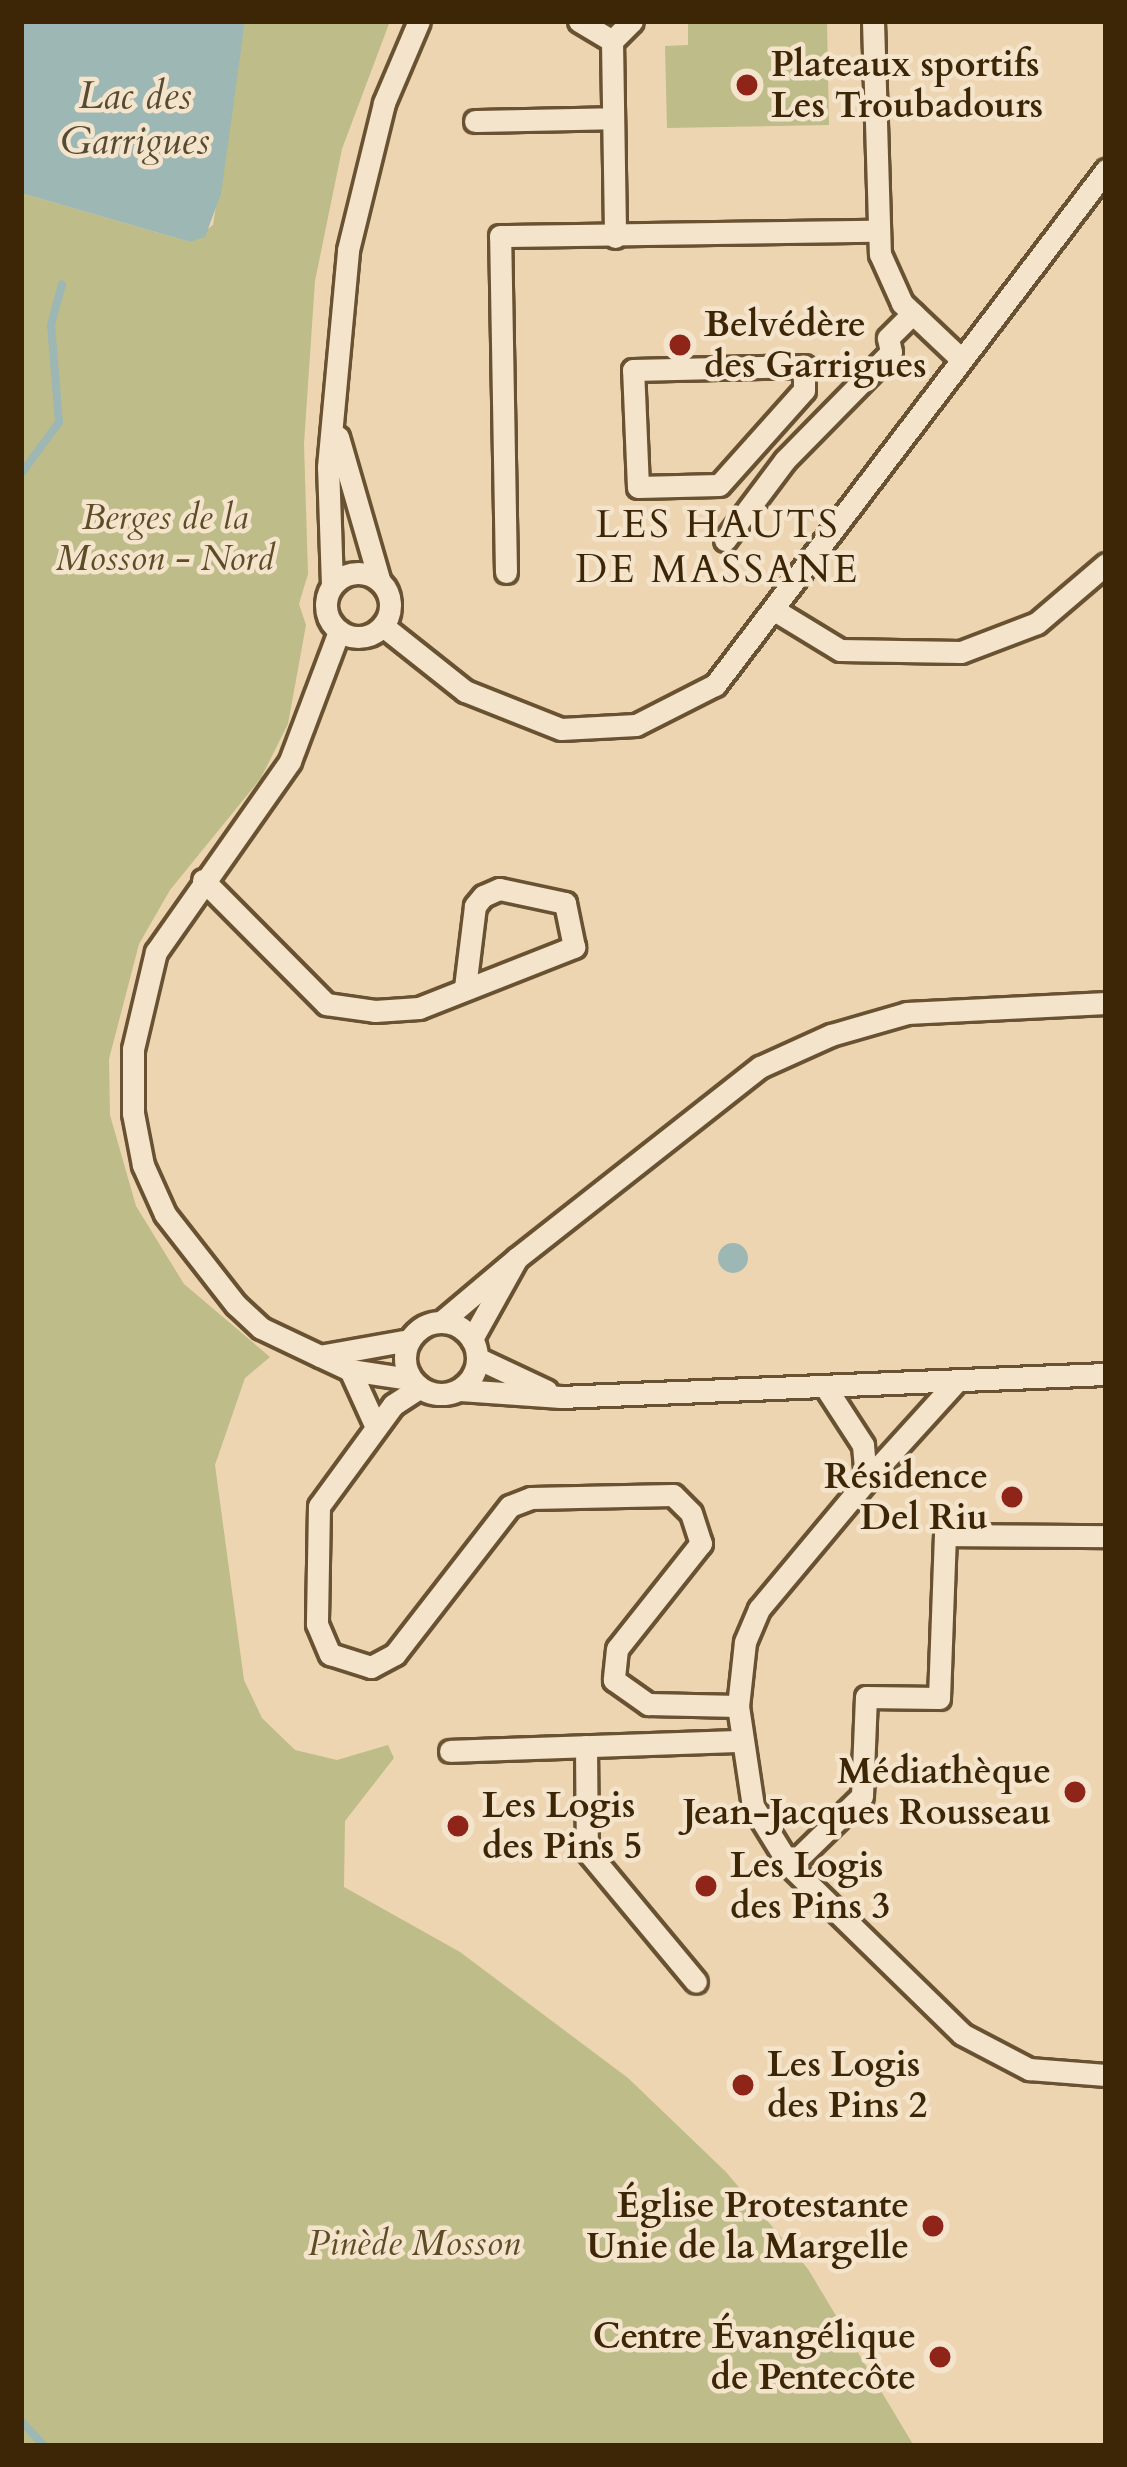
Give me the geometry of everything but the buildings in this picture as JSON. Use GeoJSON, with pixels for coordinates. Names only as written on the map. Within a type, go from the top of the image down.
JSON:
{"type":"FeatureCollection","features":[{"type":"Feature","properties":{"kind":"street"},"geometry":{"type":"LineString","coordinates":[[335,424],[379,579],[391,601],[383,626],[357,637],[339,631],[327,615],[332,585],[335,424],[356,210],[384,103],[419,21]]}},
{"type":"Feature","properties":{"kind":"street"},"geometry":{"type":"LineString","coordinates":[[579,21],[612,41]]}},
{"type":"Feature","properties":{"kind":"street"},"geometry":{"type":"LineString","coordinates":[[615,237],[612,41],[632,21]]}},
{"type":"Feature","properties":{"kind":"street"},"geometry":{"type":"LineString","coordinates":[[873,21],[879,231],[886,275],[913,313],[959,357]]}},
{"type":"Feature","properties":{"kind":"street"},"geometry":{"type":"LineString","coordinates":[[475,121],[614,118]]}},
{"type":"Feature","properties":{"kind":"street"},"geometry":{"type":"LineString","coordinates":[[383,626],[465,692],[561,729],[636,725],[715,685],[776,610],[959,357],[1106,170]]}},
{"type":"Feature","properties":{"kind":"street"},"geometry":{"type":"LineString","coordinates":[[506,572],[500,236],[879,231]]}},
{"type":"Feature","properties":{"kind":"street"},"geometry":{"type":"LineString","coordinates":[[725,540],[785,460],[891,352],[888,338],[913,313]]}},
{"type":"Feature","properties":{"kind":"street"},"geometry":{"type":"LineString","coordinates":[[804,366],[804,390],[719,485],[638,488],[633,370],[804,366]]}},
{"type":"Feature","properties":{"kind":"street"},"geometry":{"type":"LineString","coordinates":[[776,610],[840,650],[961,652],[1037,623],[1106,564]]}},
{"type":"Feature","properties":{"kind":"street"},"geometry":{"type":"LineString","coordinates":[[332,585],[349,573],[379,579]]}},
{"type":"Feature","properties":{"kind":"street"},"geometry":{"type":"LineString","coordinates":[[339,631],[290,761],[156,952],[142,1000],[133,1113],[143,1166],[197,1265],[261,1328],[350,1370],[460,1390],[562,1397],[1106,1373]]}},
{"type":"Feature","properties":{"kind":"street"},"geometry":{"type":"LineString","coordinates":[[203,880],[326,1004],[419,1008],[574,946],[565,903],[499,889],[483,896],[465,987]]}},
{"type":"Feature","properties":{"kind":"street"},"geometry":{"type":"LineString","coordinates":[[320,1356],[409,1340],[441,1322],[760,1067],[831,1036],[963,1006],[1106,1003]]}},
{"type":"Feature","properties":{"kind":"street"},"geometry":{"type":"LineString","coordinates":[[460,1390],[517,1258]]}},
{"type":"Feature","properties":{"kind":"street"},"geometry":{"type":"LineString","coordinates":[[441,1322],[475,1348],[562,1397]]}},
{"type":"Feature","properties":{"kind":"street"},"geometry":{"type":"LineString","coordinates":[[409,1340],[415,1383],[376,1427],[317,1514],[316,1624],[330,1654],[356,1667],[395,1654],[511,1506],[531,1498],[673,1495],[691,1514],[701,1543],[616,1649],[614,1680],[648,1704],[738,1706]]}},
{"type":"Feature","properties":{"kind":"street"},"geometry":{"type":"LineString","coordinates":[[350,1370],[376,1427]]}},
{"type":"Feature","properties":{"kind":"street"},"geometry":{"type":"LineString","coordinates":[[955,1382],[759,1609],[745,1642],[738,1706],[753,1806],[790,1865],[962,2034],[1029,2068],[1106,2075]]}},
{"type":"Feature","properties":{"kind":"street"},"geometry":{"type":"LineString","coordinates":[[826,1388],[863,1444],[866,1481]]}},
{"type":"Feature","properties":{"kind":"street"},"geometry":{"type":"LineString","coordinates":[[790,1865],[862,1796],[866,1696],[939,1698],[945,1535],[1106,1537]]}},
{"type":"Feature","properties":{"kind":"street"},"geometry":{"type":"LineString","coordinates":[[450,1751],[741,1741]]}},
{"type":"Feature","properties":{"kind":"street"},"geometry":{"type":"LineString","coordinates":[[586,1746],[587,1851],[696,1982]]}},
{"type":"Feature","properties":{"kind":"green space","name":"Berges de la Mosson - Nord"},"geometry":{"type":"Polygon","coordinates":[[[245,21],[390,21],[342,149],[315,281],[304,444],[308,574],[299,604],[306,625],[288,724],[261,778],[170,890],[139,944],[109,1059],[110,1115],[136,1206],[184,1284],[270,1357],[245,1378],[215,1465],[244,1680],[262,1718],[295,1750],[337,1760],[388,1745],[394,1758],[345,1821],[344,1887],[460,1952],[628,2078],[726,2172],[808,2269],[914,2446],[21,2446],[21,193],[190,242],[213,225],[245,21]]]}},
{"type":"Feature","properties":{"kind":"green space","name":"Plateaux sportifs Les Troubadours"},"geometry":{"type":"Polygon","coordinates":[[[827,21],[829,125],[667,128],[665,46],[688,45],[688,23],[827,21]]]}},
{"type":"Feature","properties":{"kind":"water","name":"Lac des Garrigues"},"geometry":{"type":"Polygon","coordinates":[[[21,21],[245,21],[221,194],[205,237],[190,242],[21,193],[21,21]]]}},
{"type":"Feature","properties":{"kind":"water"},"geometry":{"type":"Polygon","coordinates":[[[733,1243],[748,1258],[733,1273],[718,1258],[733,1243]]]}},
{"type":"Feature","properties":{"kind":"waterway"},"geometry":{"type":"LineString","coordinates":[[21,474],[59,422],[51,325],[62,284]]}},
{"type":"Feature","properties":{"kind":"waterway"},"geometry":{"type":"LineString","coordinates":[[21,2421],[44,2446]]}},
{"type":"Feature","properties":{"kind":"place","name":"Plateaux sportifs Les Troubadours"},"geometry":{"type":"Point","coordinates":[747,85]}},
{"type":"Feature","properties":{"kind":"place","name":"Belvédère des Garrigues"},"geometry":{"type":"Point","coordinates":[680,345]}},
{"type":"Feature","properties":{"kind":"place","name":"Résidence Del Riu"},"geometry":{"type":"Point","coordinates":[1012,1497]}},
{"type":"Feature","properties":{"kind":"place","name":"Médiathèque Jean-Jacques Rousseau"},"geometry":{"type":"Point","coordinates":[1075,1792]}},
{"type":"Feature","properties":{"kind":"place","name":"Les Logis des Pins 5"},"geometry":{"type":"Point","coordinates":[458,1826]}},
{"type":"Feature","properties":{"kind":"place","name":"Les Logis des Pins 3"},"geometry":{"type":"Point","coordinates":[706,1886]}},
{"type":"Feature","properties":{"kind":"place","name":"Les Logis des Pins 2"},"geometry":{"type":"Point","coordinates":[743,2085]}},
{"type":"Feature","properties":{"kind":"place","name":"Église Protestante Unie de la Margelle"},"geometry":{"type":"Point","coordinates":[933,2226]}},
{"type":"Feature","properties":{"kind":"place","name":"Centre Évangélique de Pentecôte"},"geometry":{"type":"Point","coordinates":[940,2357]}},
{"type":"Feature","properties":{"kind":"district","name":"LES HAUTS DE MASSANE"},"geometry":{"type":"Point","coordinates":[718,548]}},
{"type":"Feature","properties":{"kind":"park label","name":"Pinède Mosson"},"geometry":{"type":"Point","coordinates":[414,2244]}}]}
